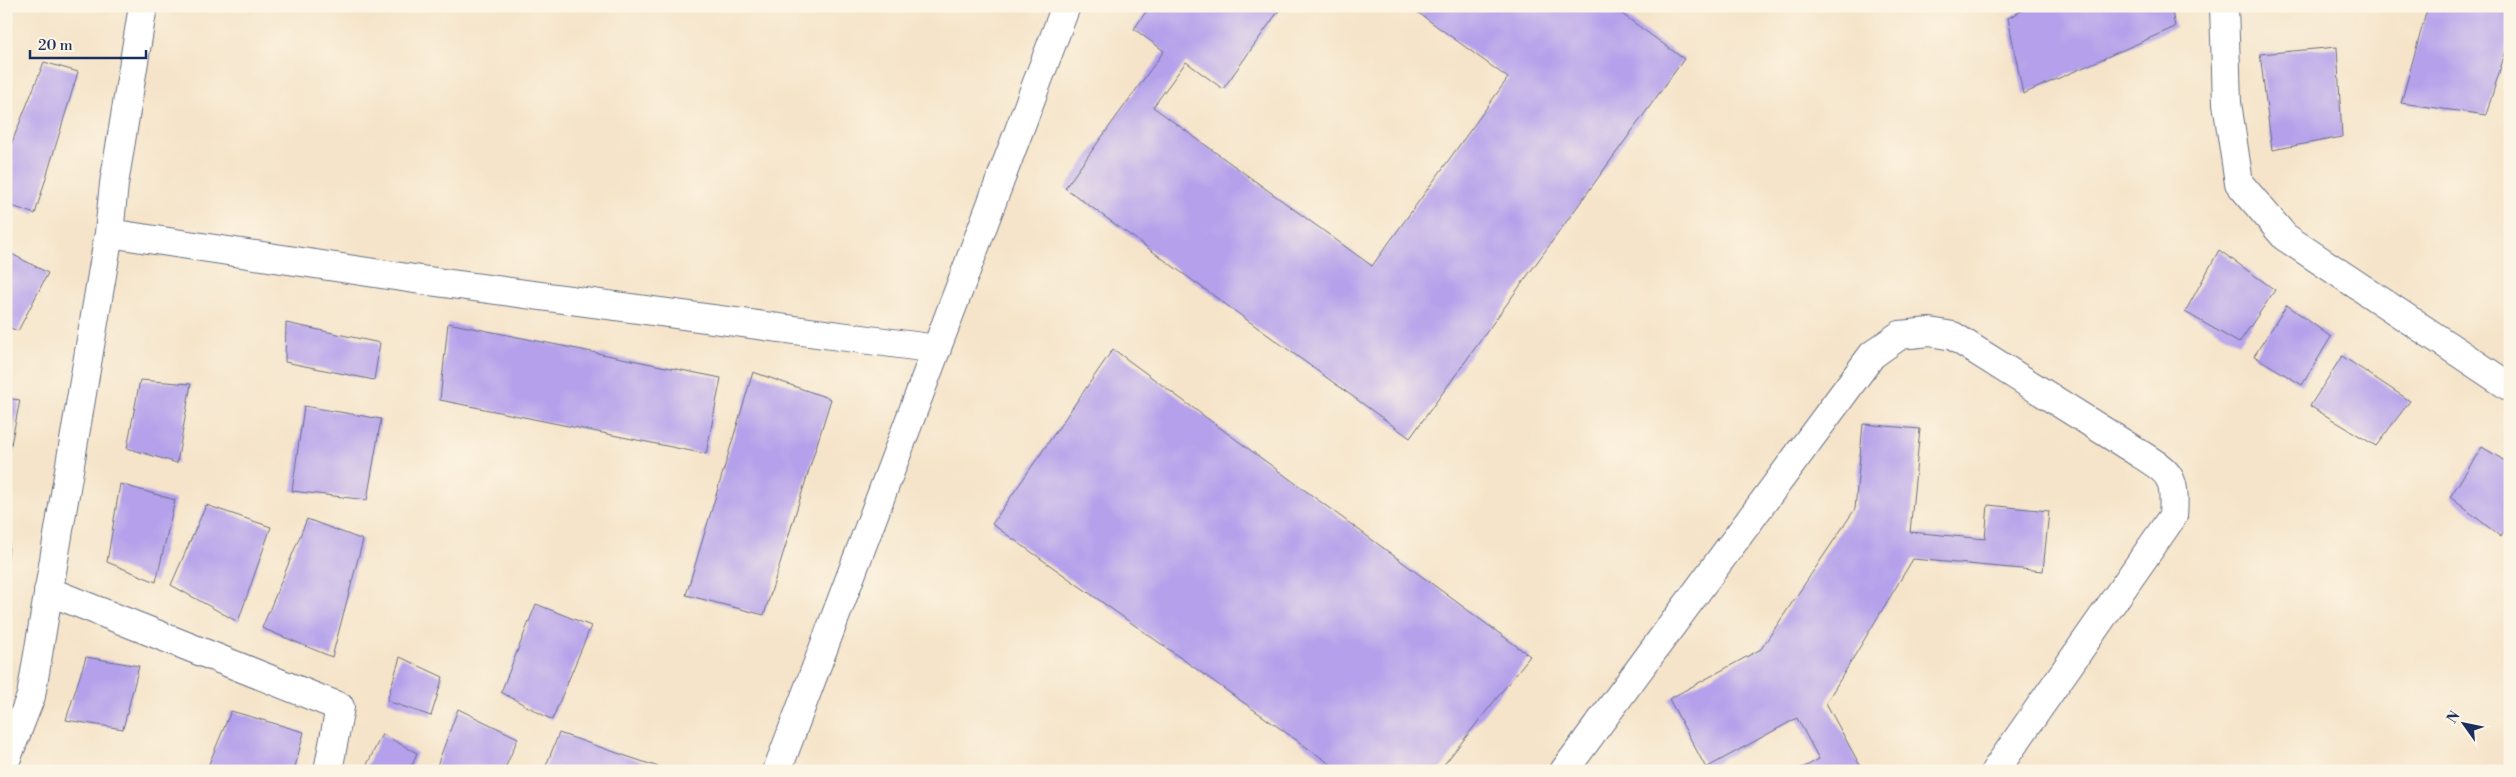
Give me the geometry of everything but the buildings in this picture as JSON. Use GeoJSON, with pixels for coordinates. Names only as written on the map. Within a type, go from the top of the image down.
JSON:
{"type":"FeatureCollection","features":[{"type":"Feature","properties":{"kind":"street"},"geometry":{"type":"LineString","coordinates":[[6,760],[31,696],[109,234],[114,184],[143,6]]}},
{"type":"Feature","properties":{"kind":"street"},"geometry":{"type":"LineString","coordinates":[[777,771],[1066,6]]}},
{"type":"Feature","properties":{"kind":"street"},"geometry":{"type":"LineString","coordinates":[[2224,6],[2228,103],[2239,183],[2284,237],[2510,387]]}},
{"type":"Feature","properties":{"kind":"street"},"geometry":{"type":"LineString","coordinates":[[109,234],[422,280],[936,349]]}},
{"type":"Feature","properties":{"kind":"street"},"geometry":{"type":"LineString","coordinates":[[1564,771],[1872,355],[1900,336],[1930,332],[1953,336],[2137,452],[2164,470],[2175,490],[2173,516],[1995,771]]}},
{"type":"Feature","properties":{"kind":"street"},"geometry":{"type":"LineString","coordinates":[[48,592],[340,707],[328,771]]}}]}
